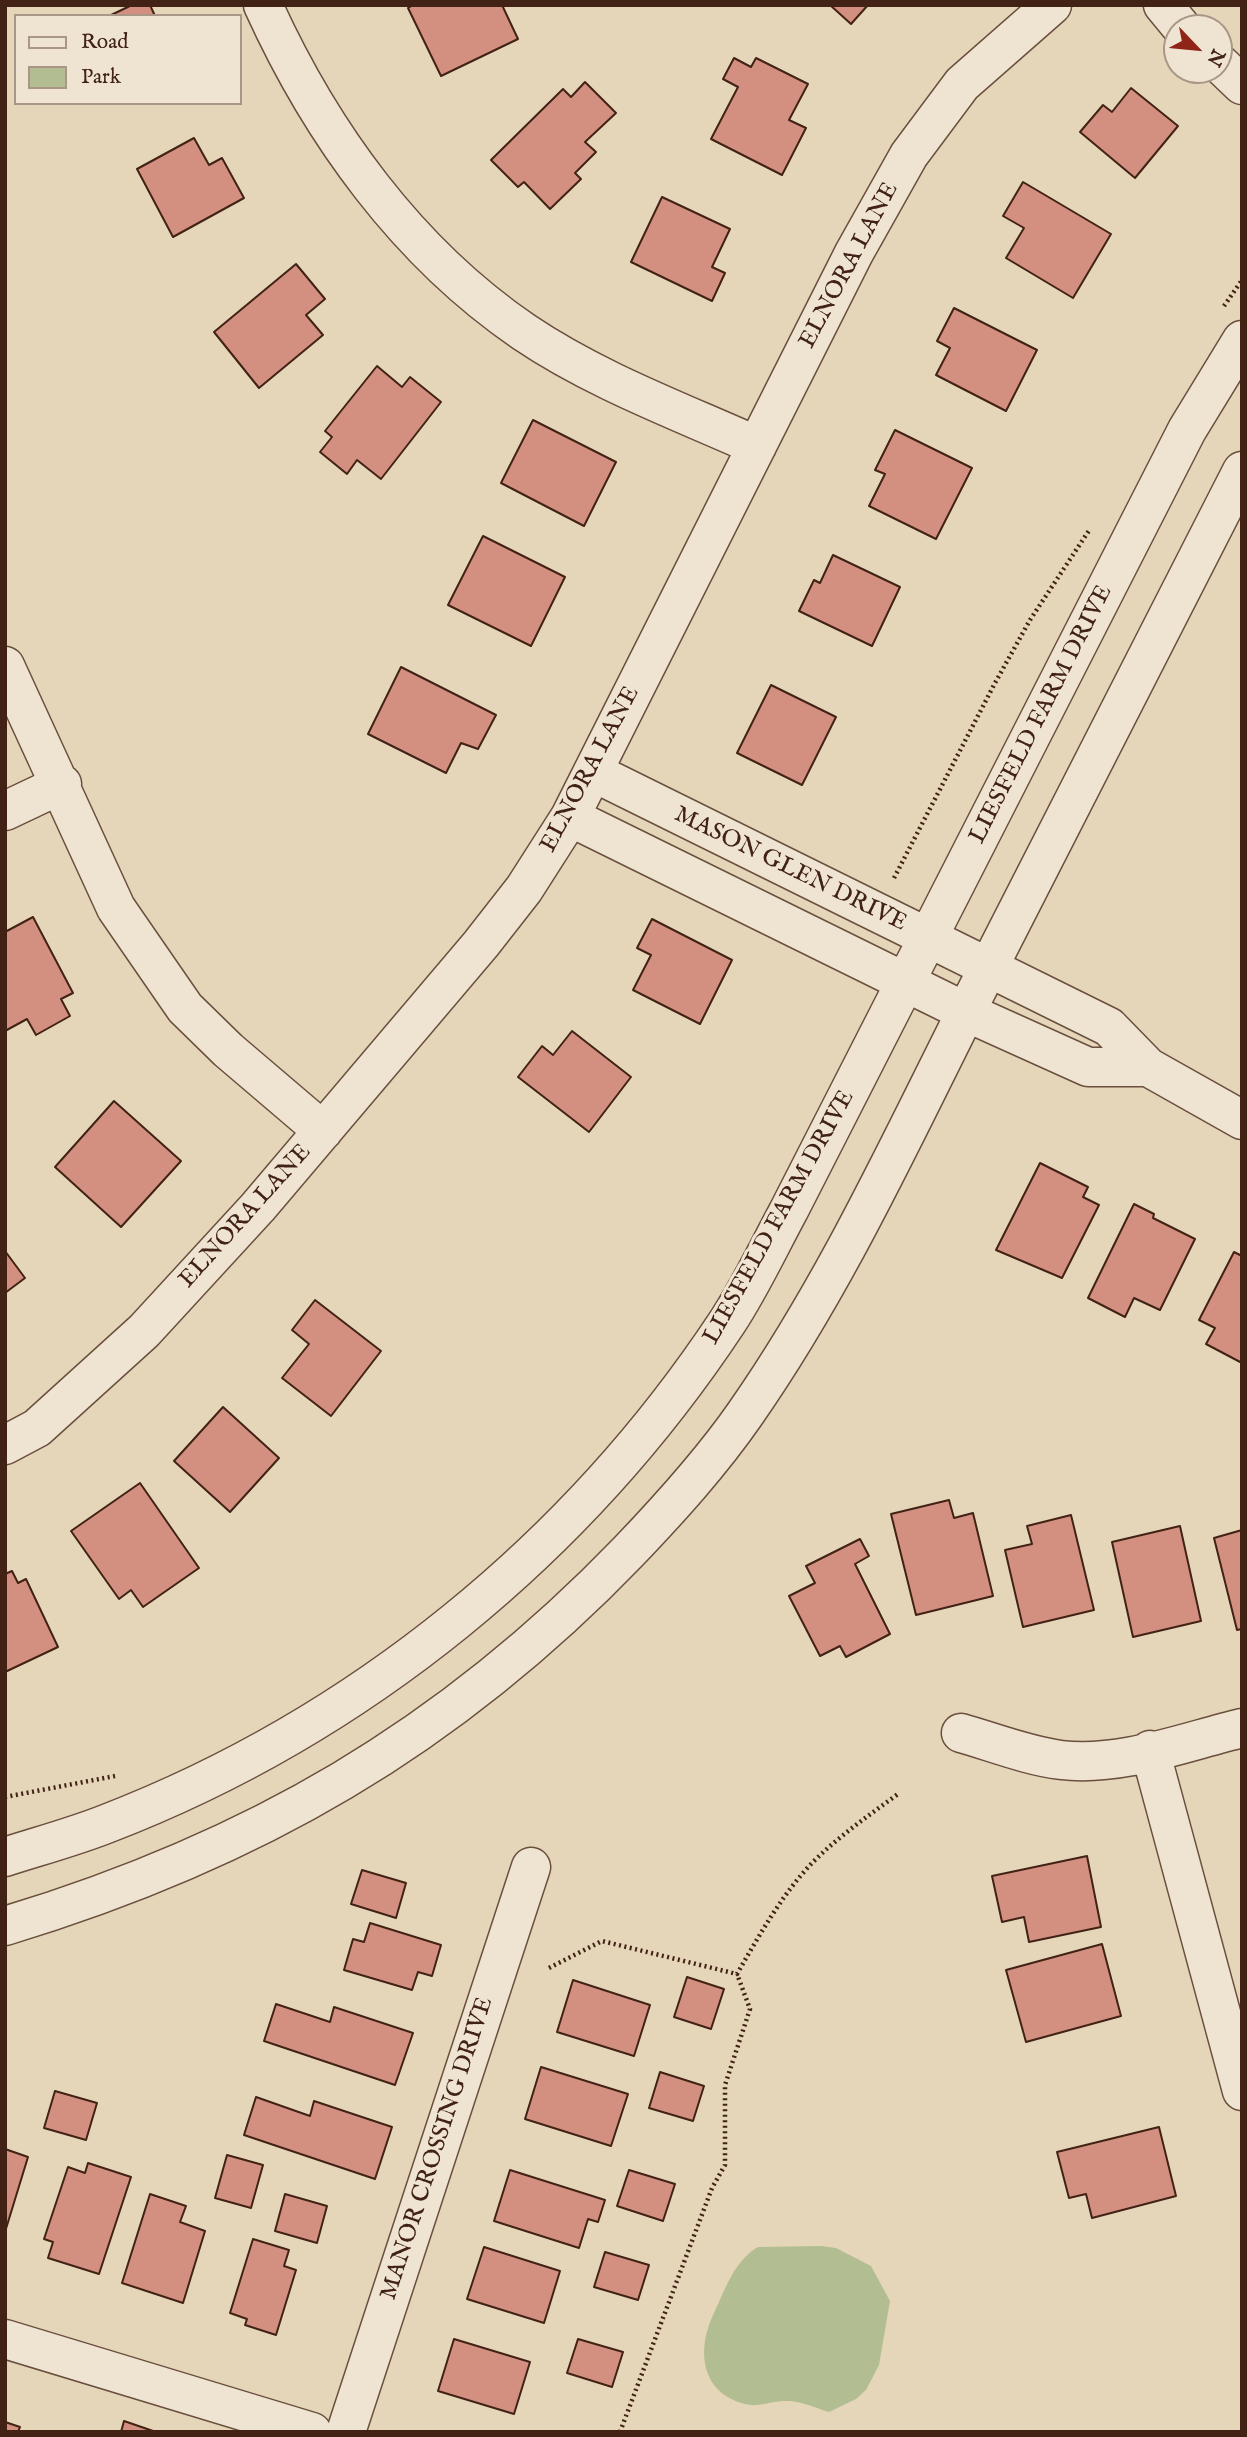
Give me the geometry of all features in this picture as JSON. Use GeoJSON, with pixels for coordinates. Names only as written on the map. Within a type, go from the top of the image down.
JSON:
{"type":"FeatureCollection","features":[{"type":"Feature","properties":{"kind":"street"},"geometry":{"type":"LineString","coordinates":[[263,5],[326,125],[383,201],[452,275],[525,332],[605,378],[757,446]]}},
{"type":"Feature","properties":{"kind":"street","name":"ELNORA LANE"},"geometry":{"type":"LineString","coordinates":[[5,1445],[37,1428],[144,1331],[323,1131],[524,889],[570,817],[853,253],[909,155],[962,84],[1052,5]]}},
{"type":"Feature","properties":{"kind":"street","name":"LIESFELD FARM DRIVE"},"geometry":{"type":"LineString","coordinates":[[5,1857],[105,1825],[167,1797],[240,1762],[351,1699],[451,1626],[559,1531],[649,1430],[729,1319],[789,1210],[1187,430],[1232,325]]}},
{"type":"Feature","properties":{"kind":"street"},"geometry":{"type":"LineString","coordinates":[[5,1926],[170,1869],[312,1800],[388,1754],[523,1654],[587,1594],[697,1476],[744,1417],[787,1351],[871,1200],[1242,471]]}},
{"type":"Feature","properties":{"kind":"street"},"geometry":{"type":"LineString","coordinates":[[5,666],[62,784],[116,908],[185,1008],[228,1050],[323,1131]]}},
{"type":"Feature","properties":{"kind":"street","name":"MASON GLEN DRIVE"},"geometry":{"type":"LineString","coordinates":[[593,772],[1109,1027],[1148,1066]]}},
{"type":"Feature","properties":{"kind":"street"},"geometry":{"type":"LineString","coordinates":[[5,811],[62,784]]}},
{"type":"Feature","properties":{"kind":"street","name":"MASON GLEN DRIVE"},"geometry":{"type":"LineString","coordinates":[[570,817],[966,1012],[1088,1067],[1148,1066]]}},
{"type":"Feature","properties":{"kind":"street"},"geometry":{"type":"LineString","coordinates":[[1148,1066],[1242,1119]]}},
{"type":"Feature","properties":{"kind":"street"},"geometry":{"type":"LineString","coordinates":[[961,1733],[1059,1759],[1091,1760],[1150,1751],[1242,1728]]}},
{"type":"Feature","properties":{"kind":"street"},"geometry":{"type":"LineString","coordinates":[[1150,1751],[1242,2091]]}},
{"type":"Feature","properties":{"kind":"street","name":"MANOR CROSSING DRIVE"},"geometry":{"type":"LineString","coordinates":[[346,2432],[531,1867]]}},
{"type":"Feature","properties":{"kind":"street"},"geometry":{"type":"LineString","coordinates":[[5,2339],[312,2432]]}},
{"type":"Feature","properties":{"kind":"path"},"geometry":{"type":"LineString","coordinates":[[1232,325],[1242,281]]}},
{"type":"Feature","properties":{"kind":"path"},"geometry":{"type":"LineString","coordinates":[[885,917],[894,878],[995,683],[1030,620],[1097,519]]}},
{"type":"Feature","properties":{"kind":"path"},"geometry":{"type":"LineString","coordinates":[[5,1797],[123,1774]]}},
{"type":"Feature","properties":{"kind":"path"},"geometry":{"type":"LineString","coordinates":[[620,2432],[703,2212],[725,2165],[726,2085],[750,2009],[736,1978],[737,1974],[778,1906],[811,1864],[845,1833],[898,1794]]}},
{"type":"Feature","properties":{"kind":"path"},"geometry":{"type":"LineString","coordinates":[[549,1968],[602,1941],[737,1974]]}},
{"type":"Feature","properties":{"kind":"green space"},"geometry":{"type":"Polygon","coordinates":[[[758,2247],[836,2248],[871,2266],[890,2301],[879,2365],[866,2390],[856,2399],[829,2412],[793,2401],[750,2405],[730,2398],[718,2390],[710,2379],[704,2354],[709,2326],[732,2276],[743,2260],[758,2247]]]}},
{"type":"Feature","properties":{"kind":"building"},"geometry":{"type":"Polygon","coordinates":[[[132,5],[150,5],[154,14],[113,14],[132,5]]]}},
{"type":"Feature","properties":{"kind":"building"},"geometry":{"type":"Polygon","coordinates":[[[413,5],[502,5],[518,39],[441,76],[408,8],[413,5]]]}},
{"type":"Feature","properties":{"kind":"building"},"geometry":{"type":"Polygon","coordinates":[[[830,5],[868,5],[851,24],[830,5]]]}},
{"type":"Feature","properties":{"kind":"building"},"geometry":{"type":"Polygon","coordinates":[[[734,58],[751,67],[756,58],[808,84],[789,120],[806,128],[782,175],[711,139],[738,87],[723,79],[734,58]]]}},
{"type":"Feature","properties":{"kind":"building"},"geometry":{"type":"Polygon","coordinates":[[[585,82],[616,113],[585,142],[596,152],[575,173],[581,179],[550,209],[524,182],[518,187],[491,160],[563,89],[571,97],[585,82]]]}},
{"type":"Feature","properties":{"kind":"building"},"geometry":{"type":"Polygon","coordinates":[[[1131,88],[1178,126],[1135,178],[1080,132],[1103,105],[1112,112],[1131,88]]]}},
{"type":"Feature","properties":{"kind":"building"},"geometry":{"type":"Polygon","coordinates":[[[194,138],[209,165],[222,158],[244,198],[173,237],[137,169],[194,138]]]}},
{"type":"Feature","properties":{"kind":"building"},"geometry":{"type":"Polygon","coordinates":[[[1023,182],[1111,234],[1073,298],[1006,258],[1024,228],[1003,216],[1023,182]]]}},
{"type":"Feature","properties":{"kind":"building"},"geometry":{"type":"Polygon","coordinates":[[[662,197],[730,229],[712,267],[725,273],[712,301],[631,262],[662,197]]]}},
{"type":"Feature","properties":{"kind":"building"},"geometry":{"type":"Polygon","coordinates":[[[296,264],[325,299],[306,315],[323,335],[259,388],[214,332],[296,264]]]}},
{"type":"Feature","properties":{"kind":"building"},"geometry":{"type":"Polygon","coordinates":[[[954,308],[1037,350],[1006,411],[936,375],[950,348],[937,341],[954,308]]]}},
{"type":"Feature","properties":{"kind":"building"},"geometry":{"type":"Polygon","coordinates":[[[377,366],[402,387],[410,377],[441,402],[381,479],[357,460],[347,474],[320,452],[332,437],[325,431],[377,366]]]}},
{"type":"Feature","properties":{"kind":"building"},"geometry":{"type":"Polygon","coordinates":[[[533,420],[616,462],[584,526],[501,483],[533,420]]]}},
{"type":"Feature","properties":{"kind":"building"},"geometry":{"type":"Polygon","coordinates":[[[895,430],[972,468],[936,539],[869,506],[885,474],[875,470],[895,430]]]}},
{"type":"Feature","properties":{"kind":"building"},"geometry":{"type":"Polygon","coordinates":[[[483,536],[565,577],[531,646],[448,605],[483,536]]]}},
{"type":"Feature","properties":{"kind":"building"},"geometry":{"type":"Polygon","coordinates":[[[833,555],[900,587],[872,646],[799,611],[814,580],[820,583],[833,555]]]}},
{"type":"Feature","properties":{"kind":"building"},"geometry":{"type":"Polygon","coordinates":[[[401,667],[496,715],[478,749],[461,743],[446,773],[368,734],[401,667]]]}},
{"type":"Feature","properties":{"kind":"building"},"geometry":{"type":"Polygon","coordinates":[[[771,685],[836,717],[802,785],[737,753],[771,685]]]}},
{"type":"Feature","properties":{"kind":"building"},"geometry":{"type":"Polygon","coordinates":[[[33,917],[73,993],[61,999],[70,1016],[36,1035],[27,1019],[5,1031],[5,932],[33,917]]]}},
{"type":"Feature","properties":{"kind":"building"},"geometry":{"type":"Polygon","coordinates":[[[652,919],[732,960],[700,1024],[633,990],[651,955],[637,948],[652,919]]]}},
{"type":"Feature","properties":{"kind":"building"},"geometry":{"type":"Polygon","coordinates":[[[572,1031],[631,1077],[589,1132],[518,1077],[542,1046],[553,1055],[572,1031]]]}},
{"type":"Feature","properties":{"kind":"building"},"geometry":{"type":"Polygon","coordinates":[[[114,1101],[181,1161],[121,1227],[55,1167],[114,1101]]]}},
{"type":"Feature","properties":{"kind":"building"},"geometry":{"type":"Polygon","coordinates":[[[1040,1163],[1088,1187],[1083,1197],[1099,1205],[1062,1278],[996,1250],[1040,1163]]]}},
{"type":"Feature","properties":{"kind":"building"},"geometry":{"type":"Polygon","coordinates":[[[1134,1204],[1154,1214],[1153,1218],[1195,1239],[1160,1310],[1134,1298],[1125,1317],[1088,1298],[1134,1204]]]}},
{"type":"Feature","properties":{"kind":"building"},"geometry":{"type":"Polygon","coordinates":[[[5,1251],[25,1278],[5,1293],[5,1251]]]}},
{"type":"Feature","properties":{"kind":"building"},"geometry":{"type":"Polygon","coordinates":[[[1234,1252],[1242,1256],[1242,1363],[1206,1344],[1215,1328],[1199,1320],[1234,1252]]]}},
{"type":"Feature","properties":{"kind":"building"},"geometry":{"type":"Polygon","coordinates":[[[315,1300],[381,1351],[331,1416],[282,1378],[309,1344],[292,1330],[315,1300]]]}},
{"type":"Feature","properties":{"kind":"building"},"geometry":{"type":"Polygon","coordinates":[[[223,1407],[279,1458],[230,1512],[174,1461],[223,1407]]]}},
{"type":"Feature","properties":{"kind":"building"},"geometry":{"type":"Polygon","coordinates":[[[140,1483],[199,1568],[143,1607],[131,1590],[119,1599],[71,1531],[140,1483]]]}},
{"type":"Feature","properties":{"kind":"building"},"geometry":{"type":"Polygon","coordinates":[[[949,1500],[954,1518],[973,1513],[993,1596],[916,1615],[891,1514],[949,1500]]]}},
{"type":"Feature","properties":{"kind":"building"},"geometry":{"type":"Polygon","coordinates":[[[1071,1515],[1094,1610],[1023,1627],[1005,1550],[1032,1544],[1027,1526],[1071,1515]]]}},
{"type":"Feature","properties":{"kind":"building"},"geometry":{"type":"Polygon","coordinates":[[[1180,1526],[1201,1621],[1133,1637],[1112,1542],[1180,1526]]]}},
{"type":"Feature","properties":{"kind":"building"},"geometry":{"type":"Polygon","coordinates":[[[1242,1530],[1242,1629],[1237,1630],[1214,1538],[1242,1530]]]}},
{"type":"Feature","properties":{"kind":"building"},"geometry":{"type":"Polygon","coordinates":[[[860,1539],[869,1556],[855,1564],[890,1634],[846,1657],[840,1646],[820,1656],[789,1596],[815,1583],[806,1566],[860,1539]]]}},
{"type":"Feature","properties":{"kind":"building"},"geometry":{"type":"Polygon","coordinates":[[[12,1571],[18,1583],[26,1579],[58,1647],[5,1672],[5,1574],[12,1571]]]}},
{"type":"Feature","properties":{"kind":"building"},"geometry":{"type":"Polygon","coordinates":[[[1087,1856],[1101,1927],[1029,1942],[1024,1917],[1002,1922],[992,1876],[1087,1856]]]}},
{"type":"Feature","properties":{"kind":"building"},"geometry":{"type":"Polygon","coordinates":[[[362,1870],[406,1883],[396,1918],[351,1904],[362,1870]]]}},
{"type":"Feature","properties":{"kind":"building"},"geometry":{"type":"Polygon","coordinates":[[[370,1923],[441,1945],[432,1976],[418,1972],[412,1990],[344,1970],[353,1939],[364,1942],[370,1923]]]}},
{"type":"Feature","properties":{"kind":"building"},"geometry":{"type":"Polygon","coordinates":[[[1102,1944],[1121,2016],[1026,2042],[1006,1970],[1102,1944]]]}},
{"type":"Feature","properties":{"kind":"building"},"geometry":{"type":"Polygon","coordinates":[[[687,1977],[724,1989],[711,2029],[674,2017],[687,1977]]]}},
{"type":"Feature","properties":{"kind":"building"},"geometry":{"type":"Polygon","coordinates":[[[573,1980],[650,2005],[634,2056],[557,2032],[573,1980]]]}},
{"type":"Feature","properties":{"kind":"building"},"geometry":{"type":"Polygon","coordinates":[[[276,2004],[330,2022],[334,2007],[413,2033],[395,2085],[264,2041],[276,2004]]]}},
{"type":"Feature","properties":{"kind":"building"},"geometry":{"type":"Polygon","coordinates":[[[541,2067],[628,2094],[611,2146],[525,2119],[541,2067]]]}},
{"type":"Feature","properties":{"kind":"building"},"geometry":{"type":"Polygon","coordinates":[[[660,2072],[704,2086],[693,2121],[649,2108],[660,2072]]]}},
{"type":"Feature","properties":{"kind":"building"},"geometry":{"type":"Polygon","coordinates":[[[55,2091],[97,2103],[86,2140],[44,2128],[55,2091]]]}},
{"type":"Feature","properties":{"kind":"building"},"geometry":{"type":"Polygon","coordinates":[[[256,2097],[310,2116],[314,2101],[392,2127],[375,2179],[244,2135],[256,2097]]]}},
{"type":"Feature","properties":{"kind":"building"},"geometry":{"type":"Polygon","coordinates":[[[1159,2127],[1176,2196],[1092,2218],[1086,2194],[1069,2198],[1057,2152],[1159,2127]]]}},
{"type":"Feature","properties":{"kind":"building"},"geometry":{"type":"Polygon","coordinates":[[[5,2149],[28,2157],[5,2232],[5,2149]]]}},
{"type":"Feature","properties":{"kind":"building"},"geometry":{"type":"Polygon","coordinates":[[[227,2155],[263,2165],[251,2208],[215,2198],[227,2155]]]}},
{"type":"Feature","properties":{"kind":"building"},"geometry":{"type":"Polygon","coordinates":[[[88,2163],[131,2177],[99,2274],[48,2258],[53,2242],[44,2239],[68,2167],[85,2173],[88,2163]]]}},
{"type":"Feature","properties":{"kind":"building"},"geometry":{"type":"Polygon","coordinates":[[[510,2170],[605,2200],[598,2222],[588,2219],[579,2248],[494,2221],[510,2170]]]}},
{"type":"Feature","properties":{"kind":"building"},"geometry":{"type":"Polygon","coordinates":[[[629,2170],[675,2184],[663,2221],[617,2206],[629,2170]]]}},
{"type":"Feature","properties":{"kind":"building"},"geometry":{"type":"Polygon","coordinates":[[[150,2194],[186,2206],[180,2222],[205,2231],[183,2303],[122,2283],[150,2194]]]}},
{"type":"Feature","properties":{"kind":"building"},"geometry":{"type":"Polygon","coordinates":[[[285,2194],[327,2206],[317,2243],[275,2231],[285,2194]]]}},
{"type":"Feature","properties":{"kind":"building"},"geometry":{"type":"Polygon","coordinates":[[[253,2239],[289,2250],[284,2266],[296,2270],[276,2335],[245,2325],[247,2319],[230,2313],[253,2239]]]}},
{"type":"Feature","properties":{"kind":"building"},"geometry":{"type":"Polygon","coordinates":[[[484,2247],[560,2271],[544,2323],[467,2299],[484,2247]]]}},
{"type":"Feature","properties":{"kind":"building"},"geometry":{"type":"Polygon","coordinates":[[[605,2252],[649,2265],[638,2300],[594,2287],[605,2252]]]}},
{"type":"Feature","properties":{"kind":"building"},"geometry":{"type":"Polygon","coordinates":[[[454,2339],[530,2362],[514,2414],[438,2391],[454,2339]]]}},
{"type":"Feature","properties":{"kind":"building"},"geometry":{"type":"Polygon","coordinates":[[[578,2339],[623,2352],[612,2387],[567,2373],[578,2339]]]}},
{"type":"Feature","properties":{"kind":"building"},"geometry":{"type":"Polygon","coordinates":[[[124,2421],[156,2432],[121,2432],[124,2421]]]}},
{"type":"Feature","properties":{"kind":"building"},"geometry":{"type":"Polygon","coordinates":[[[5,2422],[20,2427],[18,2432],[5,2432],[5,2422]]]}}]}
